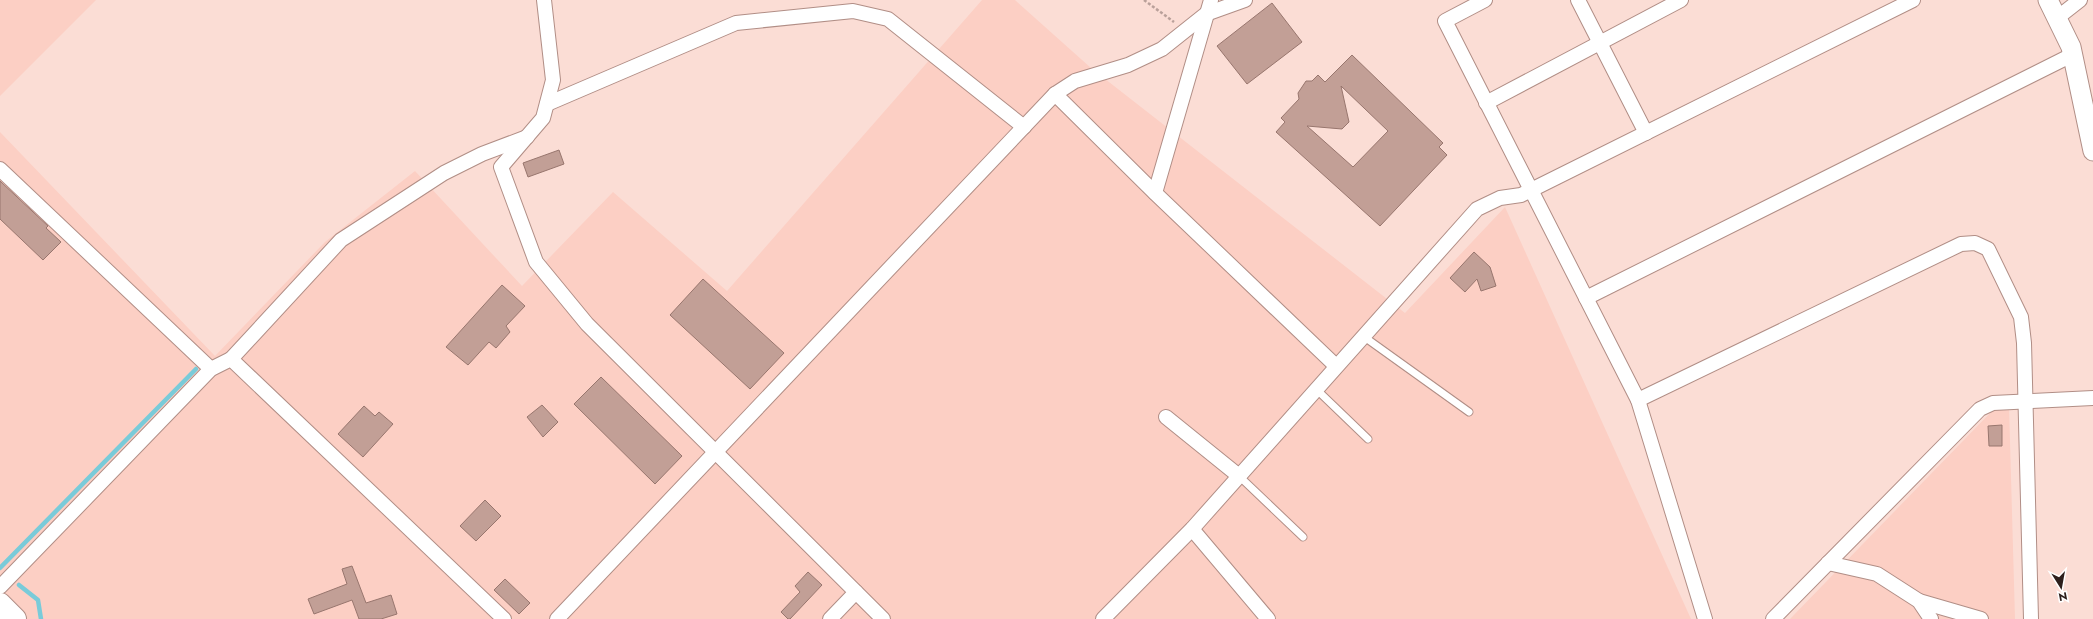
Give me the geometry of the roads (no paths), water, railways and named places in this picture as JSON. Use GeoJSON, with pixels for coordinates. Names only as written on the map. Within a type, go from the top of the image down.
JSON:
{"type":"FeatureCollection","features":[{"type":"Feature","properties":{"kind":"highway"},"geometry":{"type":"LineString","coordinates":[[0,604],[15,619]]}},
{"type":"Feature","properties":{"kind":"street"},"geometry":{"type":"LineString","coordinates":[[544,0],[553,80],[547,104],[543,118],[501,167],[536,262],[587,324],[883,619]]}},
{"type":"Feature","properties":{"kind":"street"},"geometry":{"type":"LineString","coordinates":[[1155,193],[1211,0]]}},
{"type":"Feature","properties":{"kind":"street"},"geometry":{"type":"LineString","coordinates":[[557,619],[1055,94],[1075,81],[1128,65],[1162,49],[1206,14],[1244,0]]}},
{"type":"Feature","properties":{"kind":"street"},"geometry":{"type":"LineString","coordinates":[[1485,0],[1445,21],[1638,400],[1705,619]]}},
{"type":"Feature","properties":{"kind":"street"},"geometry":{"type":"LineString","coordinates":[[1578,0],[1646,133]]}},
{"type":"Feature","properties":{"kind":"street"},"geometry":{"type":"LineString","coordinates":[[1486,103],[1681,0]]}},
{"type":"Feature","properties":{"kind":"street"},"geometry":{"type":"LineString","coordinates":[[2048,0],[2070,47],[2092,140]]}},
{"type":"Feature","properties":{"kind":"street"},"geometry":{"type":"LineString","coordinates":[[2057,18],[2080,0]]}},
{"type":"Feature","properties":{"kind":"street"},"geometry":{"type":"LineString","coordinates":[[1103,619],[1192,529],[1477,209],[1500,198],[1521,195],[1910,1]]}},
{"type":"Feature","properties":{"kind":"street"},"geometry":{"type":"LineString","coordinates":[[547,104],[736,23],[853,11],[888,19],[1024,127]]}},
{"type":"Feature","properties":{"kind":"street"},"geometry":{"type":"LineString","coordinates":[[1586,298],[2072,55]]}},
{"type":"Feature","properties":{"kind":"street"},"geometry":{"type":"LineString","coordinates":[[1055,94],[1155,193],[1336,366]]}},
{"type":"Feature","properties":{"kind":"street"},"geometry":{"type":"LineString","coordinates":[[0,587],[211,369],[231,359],[341,240],[444,172],[482,154],[527,137]]}},
{"type":"Feature","properties":{"kind":"street"},"geometry":{"type":"LineString","coordinates":[[0,169],[211,369]]}},
{"type":"Feature","properties":{"kind":"street"},"geometry":{"type":"LineString","coordinates":[[1638,400],[1961,244],[1975,243],[1988,249],[2021,317],[2025,401],[2030,619]]}},
{"type":"Feature","properties":{"kind":"street"},"geometry":{"type":"LineString","coordinates":[[231,359],[504,619]]}},
{"type":"Feature","properties":{"kind":"street"},"geometry":{"type":"LineString","coordinates":[[1773,619],[1980,409],[1993,403],[2093,398]]}},
{"type":"Feature","properties":{"kind":"street"},"geometry":{"type":"LineString","coordinates":[[1166,417],[1239,476]]}},
{"type":"Feature","properties":{"kind":"street"},"geometry":{"type":"LineString","coordinates":[[1192,529],[1258,613],[1268,619]]}},
{"type":"Feature","properties":{"kind":"street"},"geometry":{"type":"LineString","coordinates":[[1828,563],[1876,574],[1919,601],[1981,619]]}},
{"type":"Feature","properties":{"kind":"street"},"geometry":{"type":"LineString","coordinates":[[830,619],[856,592]]}},
{"type":"Feature","properties":{"kind":"street"},"geometry":{"type":"LineString","coordinates":[[1919,601],[1931,619]]}},
{"type":"Feature","properties":{"kind":"lane"},"geometry":{"type":"LineString","coordinates":[[1363,336],[1469,412]]}},
{"type":"Feature","properties":{"kind":"lane"},"geometry":{"type":"LineString","coordinates":[[1316,390],[1368,439]]}},
{"type":"Feature","properties":{"kind":"lane"},"geometry":{"type":"LineString","coordinates":[[1239,476],[1303,537]]}},
{"type":"Feature","properties":{"kind":"waterway"},"geometry":{"type":"LineString","coordinates":[[0,568],[196,369]]}},
{"type":"Feature","properties":{"kind":"waterway"},"geometry":{"type":"LineString","coordinates":[[19,585],[38,600],[41,619]]}}]}
